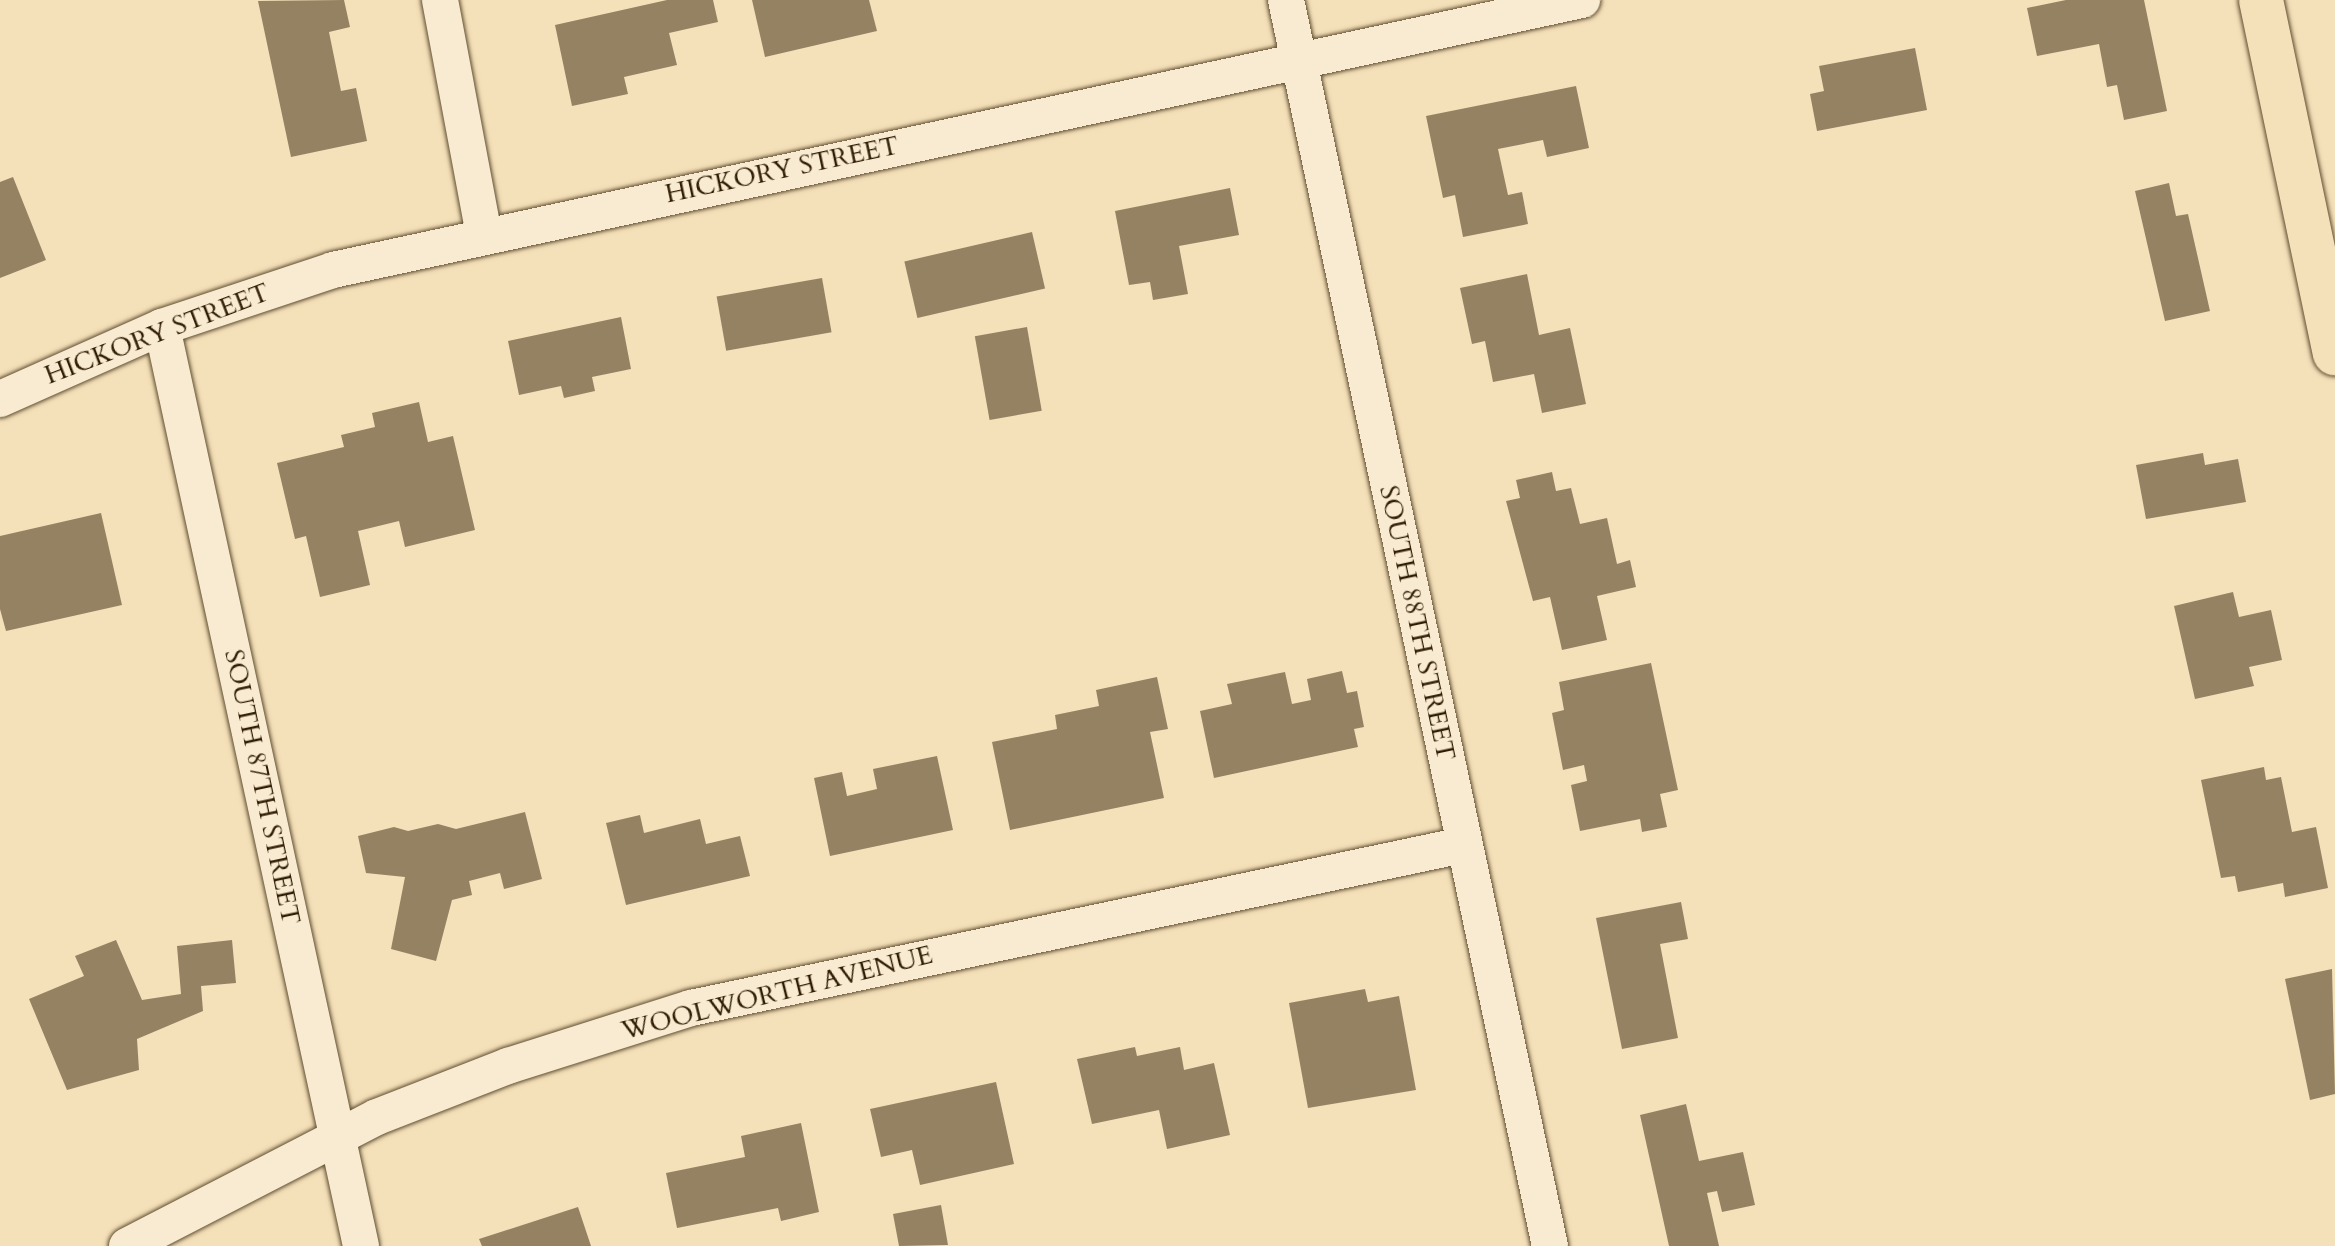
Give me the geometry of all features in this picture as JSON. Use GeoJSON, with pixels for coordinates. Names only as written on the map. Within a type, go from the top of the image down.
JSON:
{"type":"FeatureCollection","features":[{"type":"Feature","properties":{"kind":"main road"},"geometry":{"type":"LineString","coordinates":[[2261,0],[2335,353]]}},
{"type":"Feature","properties":{"kind":"street"},"geometry":{"type":"LineString","coordinates":[[440,0],[484,234]]}},
{"type":"Feature","properties":{"kind":"street","name":"SOUTH 88TH STREET"},"geometry":{"type":"LineString","coordinates":[[1286,0],[1550,1246]]}},
{"type":"Feature","properties":{"kind":"street","name":"HICKORY STREET"},"geometry":{"type":"LineString","coordinates":[[0,399],[162,327],[333,270],[484,234],[1582,0]]}},
{"type":"Feature","properties":{"kind":"street","name":"SOUTH 87TH STREET"},"geometry":{"type":"LineString","coordinates":[[162,327],[361,1246]]}},
{"type":"Feature","properties":{"kind":"street","name":"WOOLWORTH AVENUE"},"geometry":{"type":"LineString","coordinates":[[127,1246],[377,1117],[508,1066],[691,1008],[1463,845]]}},
{"type":"Feature","properties":{"kind":"building"},"geometry":{"type":"Polygon","coordinates":[[[344,0],[350,27],[329,32],[341,91],[356,88],[367,141],[291,157],[258,1],[344,0]]]}},
{"type":"Feature","properties":{"kind":"building"},"geometry":{"type":"Polygon","coordinates":[[[667,0],[713,0],[718,22],[669,33],[677,65],[624,77],[628,94],[572,106],[555,25],[667,0]]]}},
{"type":"Feature","properties":{"kind":"building"},"geometry":{"type":"Polygon","coordinates":[[[752,0],[869,0],[877,31],[765,57],[752,0]]]}},
{"type":"Feature","properties":{"kind":"building"},"geometry":{"type":"Polygon","coordinates":[[[2066,0],[2144,0],[2167,111],[2124,120],[2117,85],[2107,87],[2099,44],[2037,56],[2027,8],[2066,0]]]}},
{"type":"Feature","properties":{"kind":"building"},"geometry":{"type":"Polygon","coordinates":[[[1915,48],[1927,110],[1817,131],[1810,94],[1824,91],[1819,66],[1915,48]]]}},
{"type":"Feature","properties":{"kind":"building"},"geometry":{"type":"Polygon","coordinates":[[[1576,86],[1589,148],[1547,157],[1543,140],[1498,149],[1508,195],[1522,192],[1528,224],[1463,237],[1455,195],[1443,198],[1426,116],[1576,86]]]}},
{"type":"Feature","properties":{"kind":"building"},"geometry":{"type":"Polygon","coordinates":[[[13,177],[46,260],[0,278],[0,182],[13,177]]]}},
{"type":"Feature","properties":{"kind":"building"},"geometry":{"type":"Polygon","coordinates":[[[2169,183],[2176,216],[2188,214],[2210,311],[2165,321],[2135,191],[2169,183]]]}},
{"type":"Feature","properties":{"kind":"building"},"geometry":{"type":"Polygon","coordinates":[[[1230,188],[1239,235],[1179,246],[1188,294],[1153,300],[1150,282],[1129,285],[1115,211],[1230,188]]]}},
{"type":"Feature","properties":{"kind":"building"},"geometry":{"type":"Polygon","coordinates":[[[1032,232],[1045,289],[917,318],[904,261],[1032,232]]]}},
{"type":"Feature","properties":{"kind":"building"},"geometry":{"type":"Polygon","coordinates":[[[1527,274],[1539,335],[1570,328],[1586,404],[1542,413],[1534,374],[1493,382],[1485,341],[1472,344],[1460,288],[1527,274]]]}},
{"type":"Feature","properties":{"kind":"building"},"geometry":{"type":"Polygon","coordinates":[[[822,278],[832,332],[726,351],[717,297],[822,278]]]}},
{"type":"Feature","properties":{"kind":"building"},"geometry":{"type":"Polygon","coordinates":[[[621,317],[631,369],[592,377],[595,391],[564,398],[561,386],[519,395],[508,341],[621,317]]]}},
{"type":"Feature","properties":{"kind":"building"},"geometry":{"type":"Polygon","coordinates":[[[1027,327],[1042,411],[990,420],[975,336],[1027,327]]]}},
{"type":"Feature","properties":{"kind":"building"},"geometry":{"type":"Polygon","coordinates":[[[419,402],[428,442],[453,436],[475,530],[405,547],[399,521],[358,531],[370,585],[320,597],[306,536],[295,539],[277,463],[344,447],[341,435],[375,427],[372,413],[419,402]]]}},
{"type":"Feature","properties":{"kind":"building"},"geometry":{"type":"Polygon","coordinates":[[[2203,453],[2205,465],[2238,459],[2246,502],[2146,519],[2136,465],[2203,453]]]}},
{"type":"Feature","properties":{"kind":"building"},"geometry":{"type":"Polygon","coordinates":[[[1552,472],[1556,491],[1571,488],[1580,524],[1607,518],[1617,564],[1630,560],[1636,587],[1597,596],[1607,640],[1562,650],[1550,597],[1533,601],[1506,501],[1520,498],[1516,480],[1552,472]]]}},
{"type":"Feature","properties":{"kind":"building"},"geometry":{"type":"Polygon","coordinates":[[[101,513],[122,605],[6,631],[0,609],[0,536],[101,513]]]}},
{"type":"Feature","properties":{"kind":"building"},"geometry":{"type":"Polygon","coordinates":[[[2233,592],[2239,617],[2271,610],[2282,660],[2249,667],[2254,686],[2195,699],[2174,606],[2233,592]]]}},
{"type":"Feature","properties":{"kind":"building"},"geometry":{"type":"Polygon","coordinates":[[[1651,663],[1678,790],[1660,794],[1667,827],[1642,832],[1640,819],[1580,831],[1571,785],[1587,781],[1584,765],[1563,770],[1552,713],[1564,710],[1559,682],[1651,663]]]}},
{"type":"Feature","properties":{"kind":"building"},"geometry":{"type":"Polygon","coordinates":[[[1342,671],[1347,693],[1357,691],[1364,727],[1354,729],[1358,747],[1214,778],[1200,711],[1232,704],[1227,684],[1285,672],[1292,704],[1311,700],[1307,679],[1342,671]]]}},
{"type":"Feature","properties":{"kind":"building"},"geometry":{"type":"Polygon","coordinates":[[[1157,677],[1168,729],[1150,732],[1164,798],[1010,830],[992,742],[1057,729],[1055,715],[1099,706],[1096,690],[1157,677]]]}},
{"type":"Feature","properties":{"kind":"building"},"geometry":{"type":"Polygon","coordinates":[[[937,756],[953,830],[830,856],[814,778],[842,772],[847,796],[877,789],[873,769],[937,756]]]}},
{"type":"Feature","properties":{"kind":"building"},"geometry":{"type":"Polygon","coordinates":[[[2264,767],[2266,780],[2281,777],[2292,832],[2316,827],[2328,888],[2285,897],[2283,883],[2238,892],[2235,876],[2221,878],[2201,780],[2264,767]]]}},
{"type":"Feature","properties":{"kind":"building"},"geometry":{"type":"Polygon","coordinates":[[[525,812],[542,879],[504,889],[500,873],[469,881],[472,895],[452,900],[436,961],[391,949],[405,877],[366,873],[358,836],[394,827],[408,831],[438,824],[456,829],[525,812]]]}},
{"type":"Feature","properties":{"kind":"building"},"geometry":{"type":"Polygon","coordinates":[[[640,815],[644,833],[700,819],[706,844],[740,836],[750,876],[626,905],[606,823],[640,815]]]}},
{"type":"Feature","properties":{"kind":"building"},"geometry":{"type":"Polygon","coordinates":[[[1681,902],[1688,939],[1660,944],[1678,1038],[1622,1049],[1596,918],[1681,902]]]}},
{"type":"Feature","properties":{"kind":"building"},"geometry":{"type":"Polygon","coordinates":[[[116,940],[142,1000],[181,994],[177,946],[232,940],[236,983],[201,986],[203,1011],[137,1039],[139,1070],[67,1090],[29,999],[84,976],[75,956],[116,940]]]}},
{"type":"Feature","properties":{"kind":"building"},"geometry":{"type":"Polygon","coordinates":[[[2332,969],[2335,1094],[2310,1100],[2285,979],[2332,969]]]}},
{"type":"Feature","properties":{"kind":"building"},"geometry":{"type":"Polygon","coordinates":[[[1365,989],[1368,1002],[1399,996],[1416,1090],[1308,1108],[1289,1003],[1365,989]]]}},
{"type":"Feature","properties":{"kind":"building"},"geometry":{"type":"Polygon","coordinates":[[[1135,1047],[1137,1056],[1180,1047],[1184,1070],[1214,1063],[1230,1135],[1167,1149],[1159,1110],[1092,1124],[1077,1059],[1135,1047]]]}},
{"type":"Feature","properties":{"kind":"building"},"geometry":{"type":"Polygon","coordinates":[[[996,1082],[1014,1164],[920,1185],[912,1150],[881,1157],[870,1109],[996,1082]]]}},
{"type":"Feature","properties":{"kind":"building"},"geometry":{"type":"Polygon","coordinates":[[[1686,1104],[1699,1161],[1743,1152],[1755,1205],[1722,1212],[1717,1191],[1707,1193],[1719,1246],[1669,1246],[1640,1115],[1686,1104]]]}},
{"type":"Feature","properties":{"kind":"building"},"geometry":{"type":"Polygon","coordinates":[[[801,1123],[819,1212],[781,1221],[778,1208],[677,1228],[666,1173],[745,1157],[741,1136],[801,1123]]]}},
{"type":"Feature","properties":{"kind":"building"},"geometry":{"type":"Polygon","coordinates":[[[941,1205],[948,1245],[899,1246],[893,1214],[941,1205]]]}},
{"type":"Feature","properties":{"kind":"building"},"geometry":{"type":"Polygon","coordinates":[[[578,1207],[591,1246],[482,1246],[479,1239],[578,1207]]]}}]}
